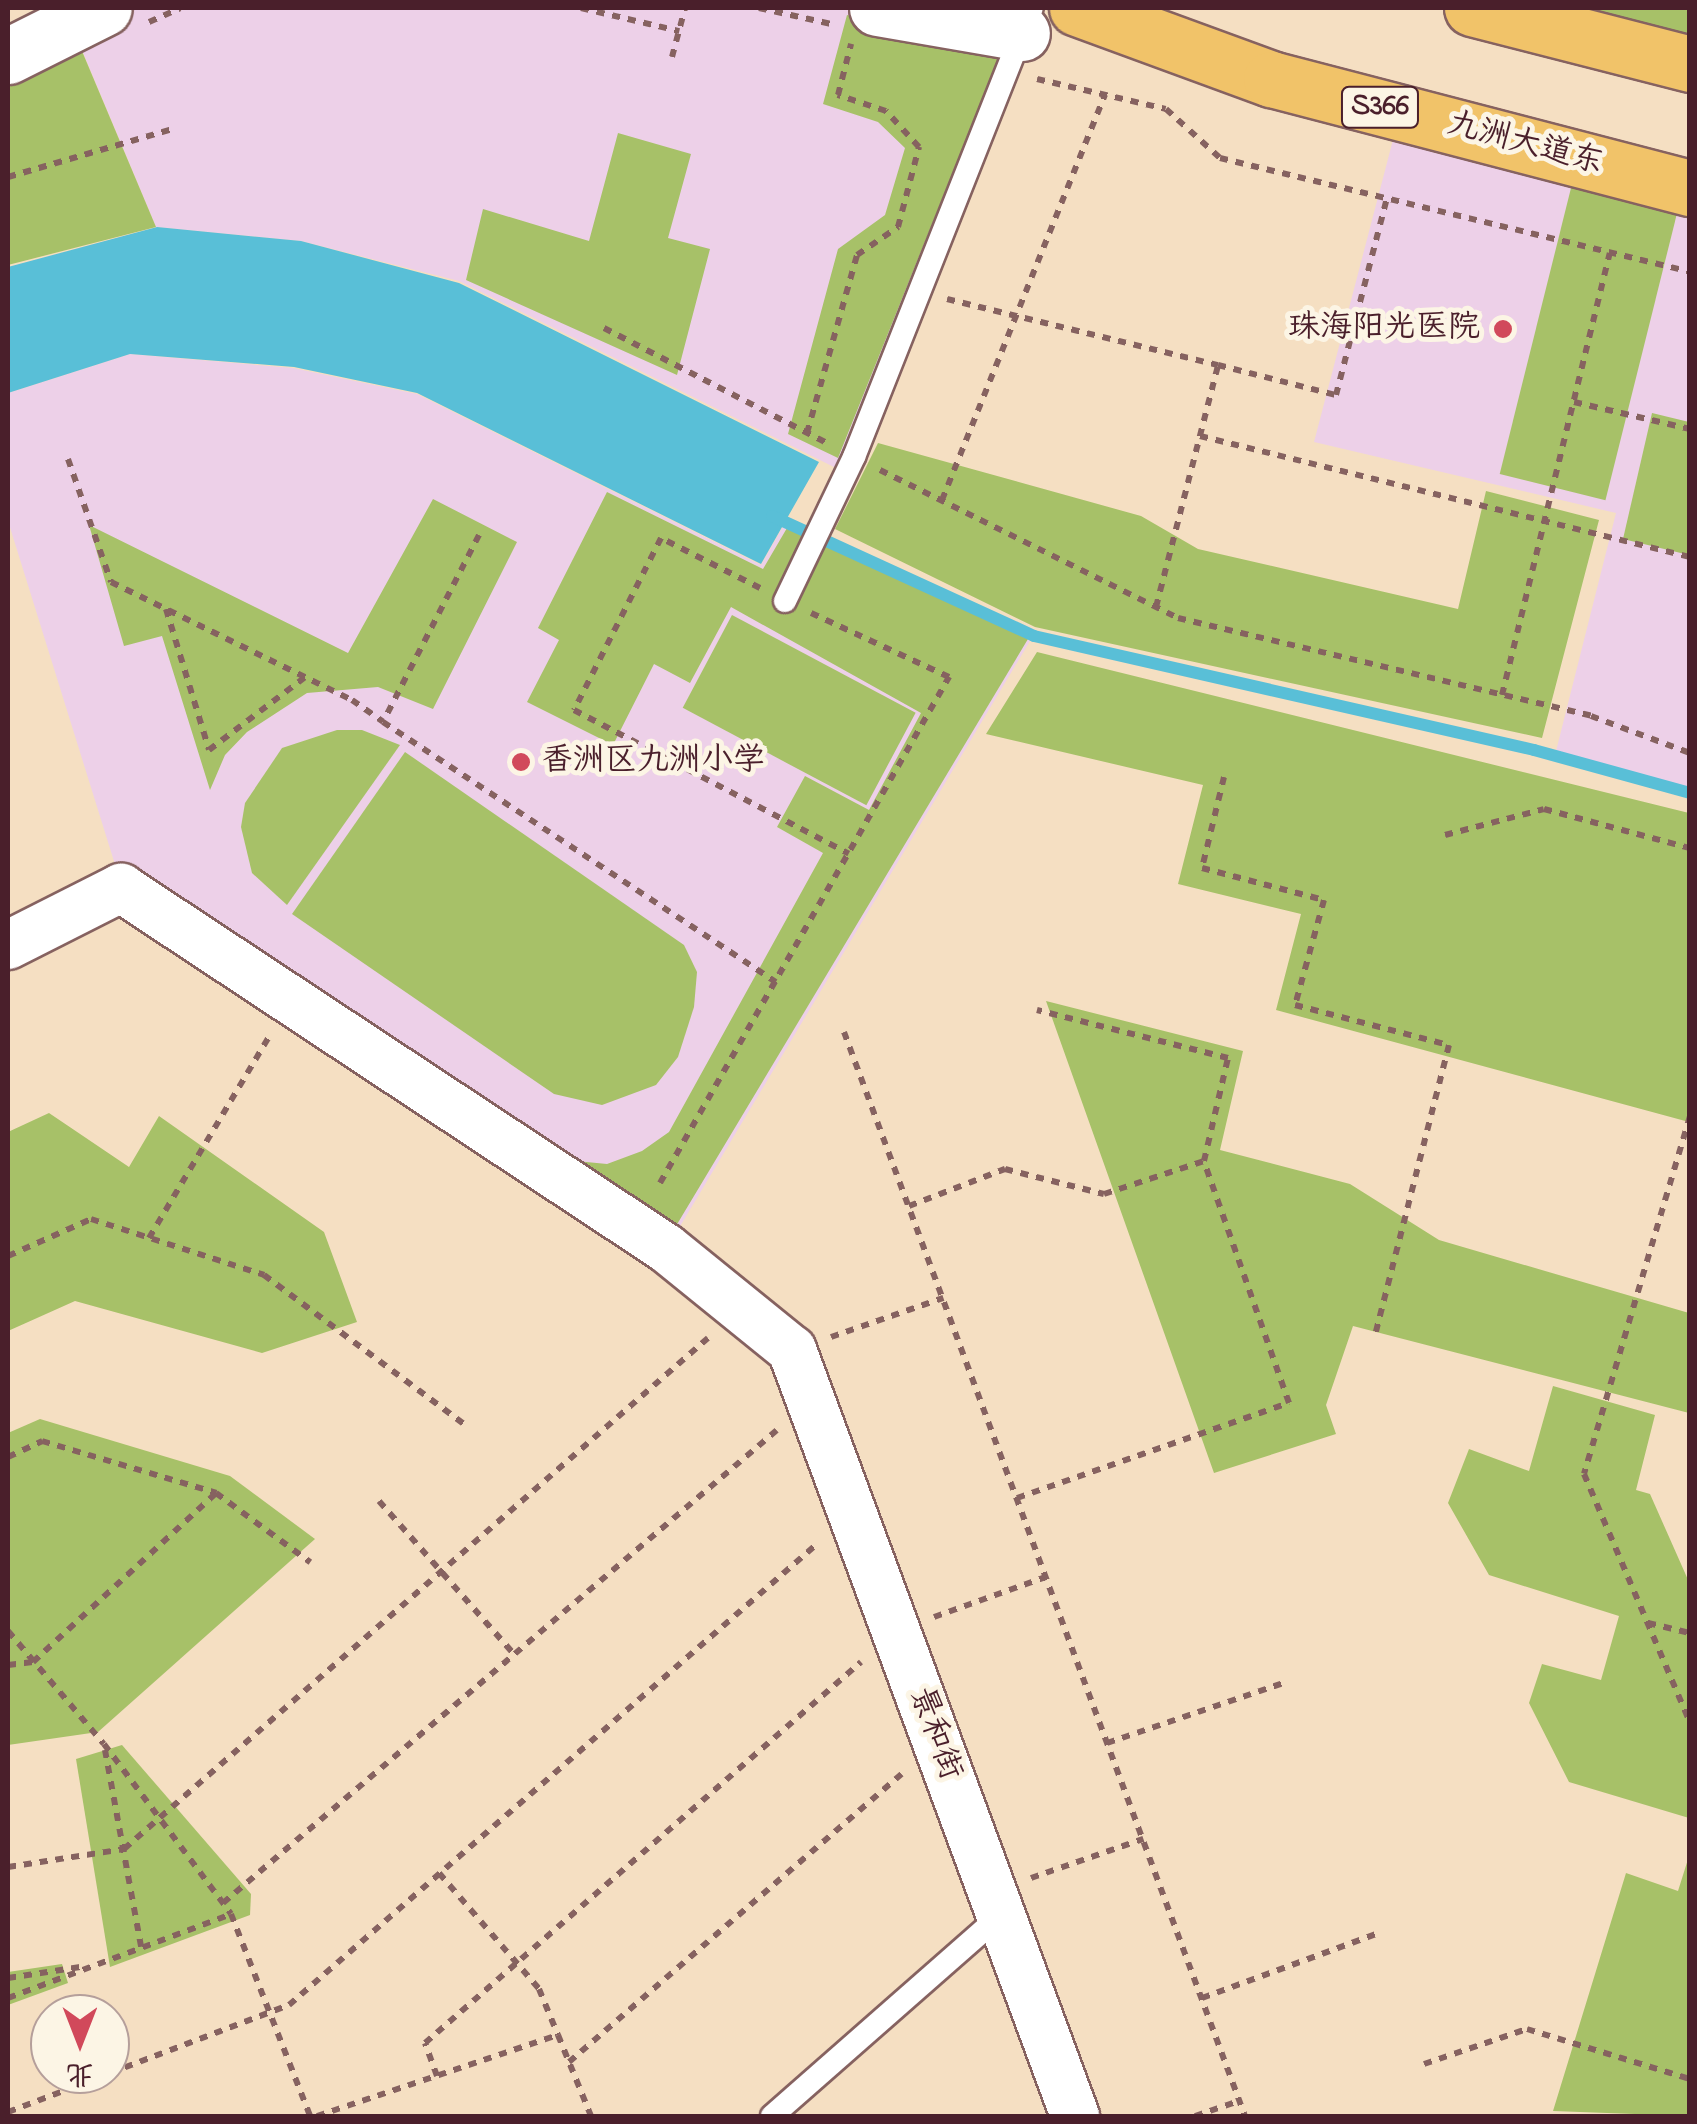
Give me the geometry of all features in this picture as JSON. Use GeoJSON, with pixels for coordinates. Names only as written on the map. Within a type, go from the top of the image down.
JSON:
{"type":"FeatureCollection","features":[{"type":"Feature","properties":{"kind":"main road","name":"九洲大道东"},"geometry":{"type":"LineString","coordinates":[[1076,8],[1272,78],[1690,188]]}},
{"type":"Feature","properties":{"kind":"main road"},"geometry":{"type":"LineString","coordinates":[[1472,8],[1690,64]]}},
{"type":"Feature","properties":{"kind":"street"},"geometry":{"type":"LineString","coordinates":[[8,56],[104,8]]}},
{"type":"Feature","properties":{"kind":"street"},"geometry":{"type":"LineString","coordinates":[[856,21],[1020,38]]}},
{"type":"Feature","properties":{"kind":"street"},"geometry":{"type":"LineString","coordinates":[[8,945],[121,888],[666,1248],[792,1350]]}},
{"type":"Feature","properties":{"kind":"street","name":"景和街"},"geometry":{"type":"LineString","coordinates":[[792,1350],[1075,2116]]}},
{"type":"Feature","properties":{"kind":"lane"},"geometry":{"type":"LineString","coordinates":[[785,601],[854,457],[1020,38]]}},
{"type":"Feature","properties":{"kind":"lane"},"geometry":{"type":"LineString","coordinates":[[772,2116],[996,1903]]}},
{"type":"Feature","properties":{"kind":"path"},"geometry":{"type":"LineString","coordinates":[[581,8],[678,32]]}},
{"type":"Feature","properties":{"kind":"path"},"geometry":{"type":"LineString","coordinates":[[672,57],[685,8]]}},
{"type":"Feature","properties":{"kind":"path"},"geometry":{"type":"LineString","coordinates":[[759,8],[856,21],[838,94],[886,111],[919,148],[898,226],[857,255],[807,433]]}},
{"type":"Feature","properties":{"kind":"path"},"geometry":{"type":"LineString","coordinates":[[1020,38],[1105,95],[1166,109],[1220,158],[1690,272]]}},
{"type":"Feature","properties":{"kind":"path"},"geometry":{"type":"LineString","coordinates":[[942,500],[1105,95]]}},
{"type":"Feature","properties":{"kind":"path"},"geometry":{"type":"LineString","coordinates":[[8,177],[172,128]]}},
{"type":"Feature","properties":{"kind":"path"},"geometry":{"type":"LineString","coordinates":[[920,292],[1336,395],[1386,198]]}},
{"type":"Feature","properties":{"kind":"path"},"geometry":{"type":"LineString","coordinates":[[1502,696],[1610,253]]}},
{"type":"Feature","properties":{"kind":"path"},"geometry":{"type":"LineString","coordinates":[[604,328],[1178,618],[1592,716],[1690,753]]}},
{"type":"Feature","properties":{"kind":"path"},"geometry":{"type":"LineString","coordinates":[[1156,607],[1218,366]]}},
{"type":"Feature","properties":{"kind":"path"},"geometry":{"type":"LineString","coordinates":[[1574,402],[1690,428]]}},
{"type":"Feature","properties":{"kind":"path"},"geometry":{"type":"LineString","coordinates":[[1200,436],[1690,557]]}},
{"type":"Feature","properties":{"kind":"path"},"geometry":{"type":"LineString","coordinates":[[68,459],[112,582],[306,677],[383,722],[776,982]]}},
{"type":"Feature","properties":{"kind":"path"},"geometry":{"type":"LineString","coordinates":[[383,722],[479,535]]}},
{"type":"Feature","properties":{"kind":"path"},"geometry":{"type":"LineString","coordinates":[[660,1183],[776,982],[849,854],[949,677],[661,538],[574,710],[849,854]]}},
{"type":"Feature","properties":{"kind":"path"},"geometry":{"type":"LineString","coordinates":[[166,609],[209,750],[306,677]]}},
{"type":"Feature","properties":{"kind":"path"},"geometry":{"type":"LineString","coordinates":[[1224,778],[1202,868],[1324,900],[1295,1005],[1448,1046],[1374,1338]]}},
{"type":"Feature","properties":{"kind":"path"},"geometry":{"type":"LineString","coordinates":[[1445,835],[1544,809],[1690,848]]}},
{"type":"Feature","properties":{"kind":"path"},"geometry":{"type":"LineString","coordinates":[[149,1238],[291,1000]]}},
{"type":"Feature","properties":{"kind":"path"},"geometry":{"type":"LineString","coordinates":[[1017,1498],[1289,1403],[1204,1161],[1228,1058],[1037,1010]]}},
{"type":"Feature","properties":{"kind":"path"},"geometry":{"type":"LineString","coordinates":[[844,1032],[1245,2116]]}},
{"type":"Feature","properties":{"kind":"path"},"geometry":{"type":"LineString","coordinates":[[1690,1116],[1584,1474],[1690,1722]]}},
{"type":"Feature","properties":{"kind":"path"},"geometry":{"type":"LineString","coordinates":[[909,1206],[1005,1169],[1104,1194],[1204,1161]]}},
{"type":"Feature","properties":{"kind":"path"},"geometry":{"type":"LineString","coordinates":[[8,1256],[91,1219],[264,1276],[465,1426]]}},
{"type":"Feature","properties":{"kind":"path"},"geometry":{"type":"LineString","coordinates":[[792,1350],[943,1298]]}},
{"type":"Feature","properties":{"kind":"path"},"geometry":{"type":"LineString","coordinates":[[8,1866],[124,1849],[741,1310]]}},
{"type":"Feature","properties":{"kind":"path"},"geometry":{"type":"LineString","coordinates":[[223,1903],[811,1400]]}},
{"type":"Feature","properties":{"kind":"path"},"geometry":{"type":"LineString","coordinates":[[8,1457],[42,1442],[216,1493],[310,1562]]}},
{"type":"Feature","properties":{"kind":"path"},"geometry":{"type":"LineString","coordinates":[[8,1666],[33,1662],[216,1493]]}},
{"type":"Feature","properties":{"kind":"path"},"geometry":{"type":"LineString","coordinates":[[379,1501],[514,1654]]}},
{"type":"Feature","properties":{"kind":"path"},"geometry":{"type":"LineString","coordinates":[[130,2066],[289,2006],[852,1513]]}},
{"type":"Feature","properties":{"kind":"path"},"geometry":{"type":"LineString","coordinates":[[437,2076],[425,2043],[896,1631],[1046,1577]]}},
{"type":"Feature","properties":{"kind":"path"},"geometry":{"type":"LineString","coordinates":[[1648,1624],[1690,1633]]}},
{"type":"Feature","properties":{"kind":"path"},"geometry":{"type":"LineString","coordinates":[[8,1632],[104,1744],[231,1914],[313,2116],[558,2034]]}},
{"type":"Feature","properties":{"kind":"path"},"geometry":{"type":"LineString","coordinates":[[1107,1743],[1283,1683]]}},
{"type":"Feature","properties":{"kind":"path"},"geometry":{"type":"LineString","coordinates":[[104,1744],[141,1947]]}},
{"type":"Feature","properties":{"kind":"path"},"geometry":{"type":"LineString","coordinates":[[568,2062],[937,1744]]}},
{"type":"Feature","properties":{"kind":"path"},"geometry":{"type":"LineString","coordinates":[[996,1903],[1143,1840]]}},
{"type":"Feature","properties":{"kind":"path"},"geometry":{"type":"LineString","coordinates":[[439,1874],[539,1989],[591,2116]]}},
{"type":"Feature","properties":{"kind":"path"},"geometry":{"type":"LineString","coordinates":[[8,1998],[231,1914]]}},
{"type":"Feature","properties":{"kind":"path"},"geometry":{"type":"LineString","coordinates":[[1202,1998],[1376,1934]]}},
{"type":"Feature","properties":{"kind":"path"},"geometry":{"type":"LineString","coordinates":[[8,1978],[96,1964]]}},
{"type":"Feature","properties":{"kind":"path"},"geometry":{"type":"LineString","coordinates":[[1424,2064],[1528,2029],[1690,2079]]}},
{"type":"Feature","properties":{"kind":"path"},"geometry":{"type":"LineString","coordinates":[[8,2112],[56,2094]]}},
{"type":"Feature","properties":{"kind":"path"},"geometry":{"type":"LineString","coordinates":[[1194,2116],[1239,2100]]}},
{"type":"Feature","properties":{"kind":"shaded area"},"geometry":{"type":"Polygon","coordinates":[[[105,8],[871,8],[1021,33],[846,473],[459,281],[301,241],[156,227],[71,24],[105,8]]]}},
{"type":"Feature","properties":{"kind":"shaded area","name":"珠海阳光医院"},"geometry":{"type":"Polygon","coordinates":[[[1400,113],[1689,190],[1689,792],[1555,755],[1616,513],[1314,442],[1400,113]]]}},
{"type":"Feature","properties":{"kind":"shaded area","name":"香洲区九洲小学"},"geometry":{"type":"Polygon","coordinates":[[[130,354],[293,368],[417,394],[761,565],[785,523],[1033,636],[667,1248],[122,887],[8,521],[8,393],[130,354]]]}},
{"type":"Feature","properties":{"kind":"green space"},"geometry":{"type":"Polygon","coordinates":[[[1526,8],[1689,8],[1689,50],[1526,8]]]}},
{"type":"Feature","properties":{"kind":"green space"},"geometry":{"type":"Polygon","coordinates":[[[847,15],[1004,45],[838,458],[788,434],[838,249],[885,215],[905,148],[878,122],[823,104],[847,15]]]}},
{"type":"Feature","properties":{"kind":"green space"},"geometry":{"type":"Polygon","coordinates":[[[71,25],[156,227],[8,265],[8,57],[71,25]]]}},
{"type":"Feature","properties":{"kind":"green space"},"geometry":{"type":"Polygon","coordinates":[[[618,133],[691,154],[668,238],[710,249],[677,375],[466,280],[483,209],[589,241],[618,133]]]}},
{"type":"Feature","properties":{"kind":"green space"},"geometry":{"type":"Polygon","coordinates":[[[1573,180],[1679,206],[1605,500],[1500,474],[1573,180]]]}},
{"type":"Feature","properties":{"kind":"green space"},"geometry":{"type":"Polygon","coordinates":[[[1652,413],[1689,422],[1689,555],[1623,539],[1652,413]]]}},
{"type":"Feature","properties":{"kind":"green space"},"geometry":{"type":"Polygon","coordinates":[[[878,443],[1141,516],[1198,549],[1458,609],[1486,491],[1599,520],[1542,738],[1035,627],[835,529],[878,443]]]}},
{"type":"Feature","properties":{"kind":"green space"},"geometry":{"type":"Polygon","coordinates":[[[607,492],[763,569],[787,528],[1028,639],[667,1241],[576,1161],[607,1164],[642,1151],[669,1132],[823,853],[777,827],[805,776],[869,810],[921,713],[731,607],[690,683],[654,664],[613,745],[527,702],[559,640],[538,628],[607,492]]]}},
{"type":"Feature","properties":{"kind":"green space"},"geometry":{"type":"Polygon","coordinates":[[[433,499],[517,542],[433,709],[378,687],[307,693],[247,732],[225,755],[210,790],[162,636],[124,646],[89,525],[348,653],[433,499]]]}},
{"type":"Feature","properties":{"kind":"green space"},"geometry":{"type":"Polygon","coordinates":[[[732,615],[916,713],[866,805],[683,708],[732,615]]]}},
{"type":"Feature","properties":{"kind":"green space"},"geometry":{"type":"Polygon","coordinates":[[[1037,652],[1689,813],[1689,1122],[1276,1010],[1301,914],[1178,884],[1203,785],[986,734],[1037,652]]]}},
{"type":"Feature","properties":{"kind":"green space"},"geometry":{"type":"Polygon","coordinates":[[[337,730],[362,730],[400,745],[287,905],[252,873],[241,827],[245,803],[282,748],[337,730]]]}},
{"type":"Feature","properties":{"kind":"green space"},"geometry":{"type":"Polygon","coordinates":[[[405,752],[684,945],[697,972],[694,1007],[678,1057],[656,1085],[602,1105],[554,1094],[292,914],[405,752]]]}},
{"type":"Feature","properties":{"kind":"green space"},"geometry":{"type":"Polygon","coordinates":[[[1046,1001],[1243,1051],[1220,1150],[1350,1184],[1439,1240],[1689,1313],[1689,1413],[1353,1326],[1326,1405],[1336,1434],[1214,1473],[1046,1001]]]}},
{"type":"Feature","properties":{"kind":"green space"},"geometry":{"type":"Polygon","coordinates":[[[49,1113],[129,1167],[159,1116],[324,1232],[357,1322],[262,1353],[75,1301],[8,1331],[8,1132],[49,1113]]]}},
{"type":"Feature","properties":{"kind":"green space"},"geometry":{"type":"Polygon","coordinates":[[[1553,1386],[1655,1415],[1636,1490],[1650,1494],[1689,1582],[1689,1818],[1569,1782],[1529,1703],[1542,1664],[1601,1680],[1619,1616],[1489,1575],[1448,1503],[1469,1449],[1529,1471],[1553,1386]]]}},
{"type":"Feature","properties":{"kind":"green space"},"geometry":{"type":"Polygon","coordinates":[[[40,1419],[230,1476],[315,1539],[98,1732],[8,1745],[8,1433],[40,1419]]]}},
{"type":"Feature","properties":{"kind":"green space"},"geometry":{"type":"Polygon","coordinates":[[[122,1745],[251,1894],[250,1915],[110,1967],[76,1759],[122,1745]]]}},
{"type":"Feature","properties":{"kind":"green space"},"geometry":{"type":"Polygon","coordinates":[[[1689,1856],[1689,2116],[1553,2111],[1626,1873],[1678,1891],[1689,1856]]]}},
{"type":"Feature","properties":{"kind":"green space"},"geometry":{"type":"Polygon","coordinates":[[[62,1964],[68,1983],[8,2005],[8,1972],[62,1964]]]}},
{"type":"Feature","properties":{"kind":"water"},"geometry":{"type":"Polygon","coordinates":[[[157,227],[301,241],[459,283],[819,462],[761,564],[417,393],[294,367],[130,354],[8,393],[8,267],[157,227]]]}},
{"type":"Feature","properties":{"kind":"waterway"},"geometry":{"type":"LineString","coordinates":[[772,516],[1034,636],[1534,750],[1690,793]]}},
{"type":"Feature","properties":{"kind":"place","name":"珠海阳光医院"},"geometry":{"type":"Point","coordinates":[1503,329]}},
{"type":"Feature","properties":{"kind":"place","name":"香洲区九洲小学"},"geometry":{"type":"Point","coordinates":[521,762]}}]}
